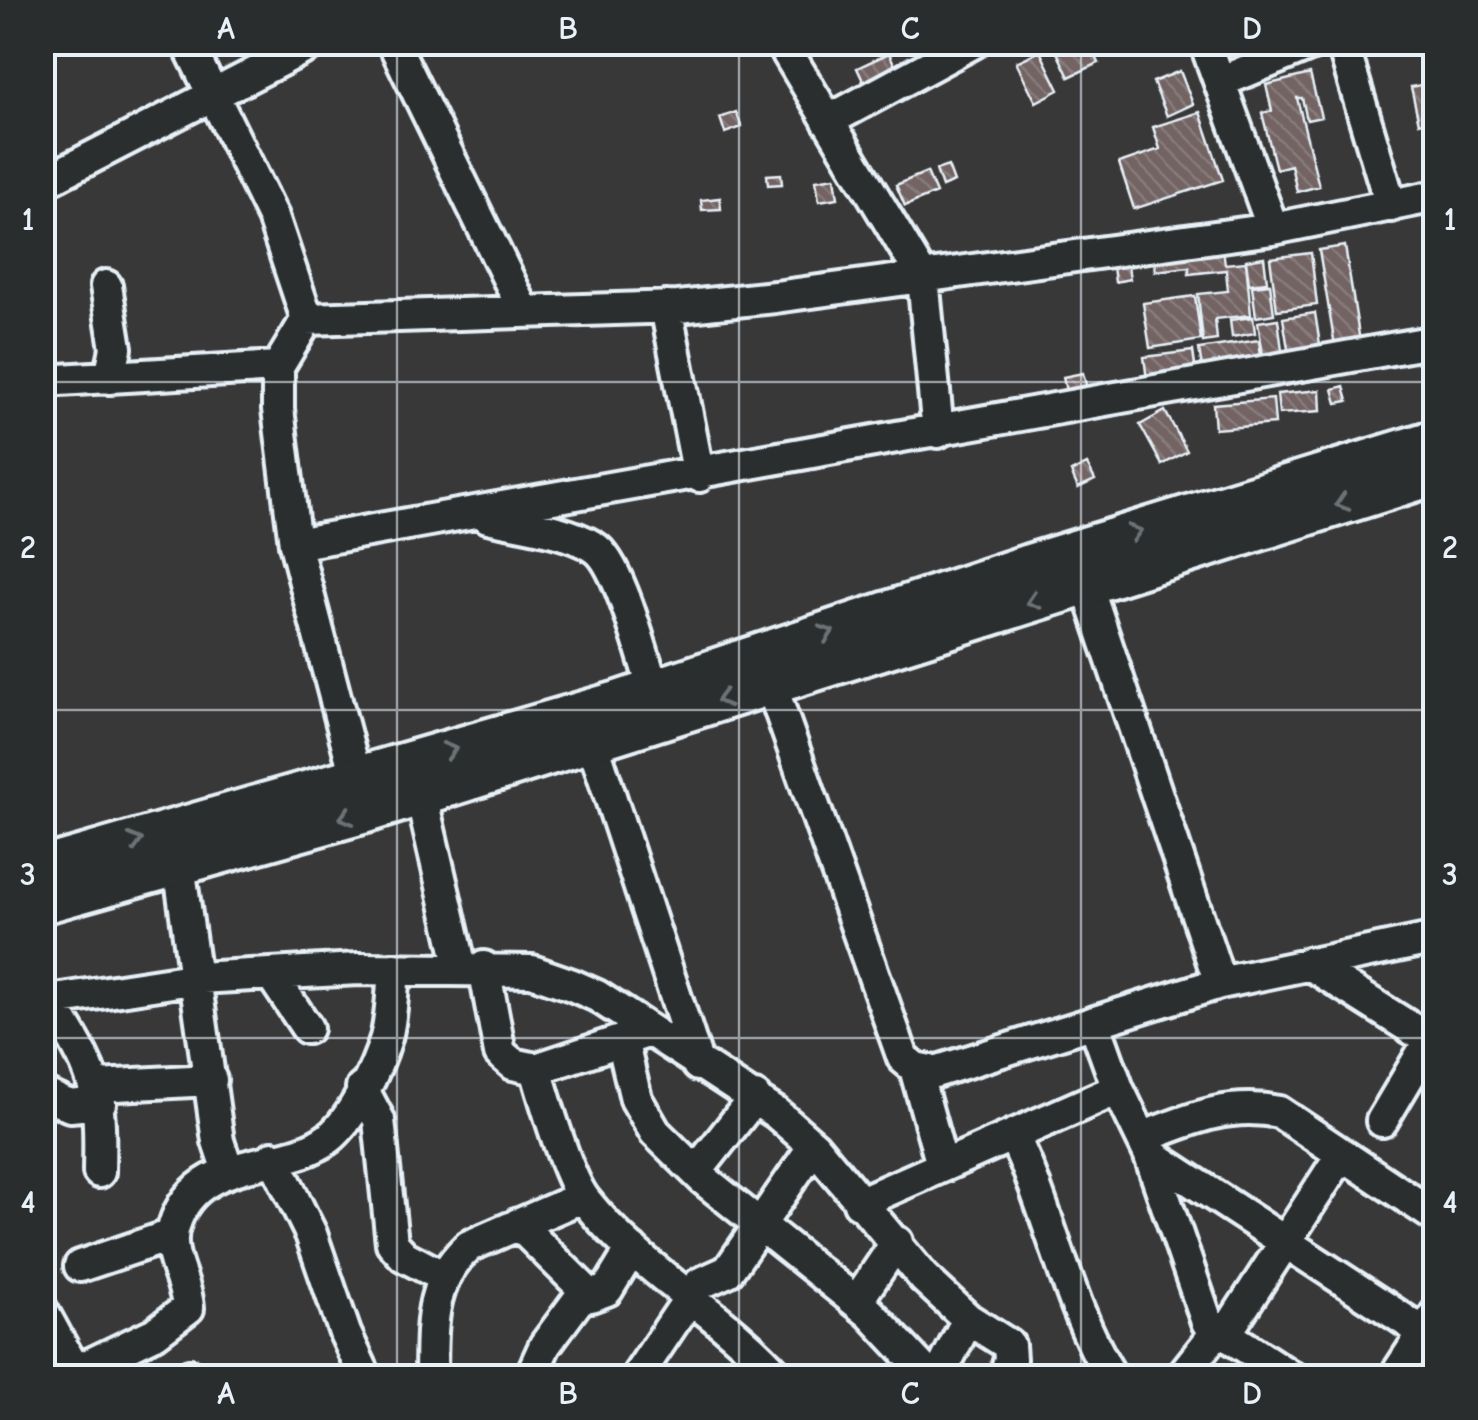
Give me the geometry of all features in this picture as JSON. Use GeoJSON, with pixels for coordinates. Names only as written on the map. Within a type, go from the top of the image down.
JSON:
{"type":"FeatureCollection","features":[{"type":"Feature","properties":{"kind":"main road"},"geometry":{"type":"LineString","coordinates":[[42,904],[592,740],[1029,564],[1436,440]]}},
{"type":"Feature","properties":{"kind":"main road"},"geometry":{"type":"LineString","coordinates":[[42,868],[654,690],[766,671],[1086,583],[1436,474]]}},
{"type":"Feature","properties":{"kind":"street"},"geometry":{"type":"LineString","coordinates":[[187,42],[273,217],[308,319]]}},
{"type":"Feature","properties":{"kind":"street"},"geometry":{"type":"LineString","coordinates":[[42,183],[316,42]]}},
{"type":"Feature","properties":{"kind":"street"},"geometry":{"type":"LineString","coordinates":[[393,42],[524,311]]}},
{"type":"Feature","properties":{"kind":"street"},"geometry":{"type":"LineString","coordinates":[[781,42],[923,278],[938,432]]}},
{"type":"Feature","properties":{"kind":"street"},"geometry":{"type":"LineString","coordinates":[[828,120],[974,42]]}},
{"type":"Feature","properties":{"kind":"street"},"geometry":{"type":"LineString","coordinates":[[1205,42],[1273,228]]}},
{"type":"Feature","properties":{"kind":"street"},"geometry":{"type":"LineString","coordinates":[[1220,82],[1316,42]]}},
{"type":"Feature","properties":{"kind":"street"},"geometry":{"type":"LineString","coordinates":[[1342,42],[1391,206]]}},
{"type":"Feature","properties":{"kind":"street"},"geometry":{"type":"LineString","coordinates":[[308,319],[666,307],[923,278],[1273,228],[1436,196]]}},
{"type":"Feature","properties":{"kind":"street"},"geometry":{"type":"LineString","coordinates":[[106,286],[116,348],[110,378]]}},
{"type":"Feature","properties":{"kind":"street"},"geometry":{"type":"LineString","coordinates":[[666,307],[699,476]]}},
{"type":"Feature","properties":{"kind":"street"},"geometry":{"type":"LineString","coordinates":[[308,319],[278,367],[278,409],[295,544],[356,778]]}},
{"type":"Feature","properties":{"kind":"street"},"geometry":{"type":"LineString","coordinates":[[295,544],[699,476],[1436,342]]}},
{"type":"Feature","properties":{"kind":"street"},"geometry":{"type":"LineString","coordinates":[[42,382],[278,367]]}},
{"type":"Feature","properties":{"kind":"street"},"geometry":{"type":"LineString","coordinates":[[476,514],[578,539],[598,549],[612,568],[654,690]]}},
{"type":"Feature","properties":{"kind":"street"},"geometry":{"type":"LineString","coordinates":[[1086,583],[1220,983]]}},
{"type":"Feature","properties":{"kind":"street"},"geometry":{"type":"LineString","coordinates":[[766,671],[902,1058],[915,1068],[935,1072],[1220,983],[1436,938]]}},
{"type":"Feature","properties":{"kind":"street"},"geometry":{"type":"LineString","coordinates":[[592,740],[698,1066]]}},
{"type":"Feature","properties":{"kind":"street"},"geometry":{"type":"LineString","coordinates":[[421,794],[500,1054],[512,1064],[536,1069],[634,1036]]}},
{"type":"Feature","properties":{"kind":"street"},"geometry":{"type":"LineString","coordinates":[[179,864],[218,1142],[228,1171]]}},
{"type":"Feature","properties":{"kind":"street"},"geometry":{"type":"LineString","coordinates":[[1308,962],[1433,1042],[1382,1120]]}},
{"type":"Feature","properties":{"kind":"street"},"geometry":{"type":"LineString","coordinates":[[42,1310],[78,1374],[155,1333],[188,1308],[172,1235],[180,1210],[198,1190],[228,1171],[308,1149],[328,1138],[362,1088],[386,1038],[394,969]]}},
{"type":"Feature","properties":{"kind":"street"},"geometry":{"type":"LineString","coordinates":[[99,1172],[98,1094],[79,1047],[46,1002],[198,978],[394,969],[532,971],[597,996],[634,1036],[756,1096],[814,1146],[924,1278],[968,1319],[1009,1345],[1010,1359],[1004,1378]]}},
{"type":"Feature","properties":{"kind":"street"},"geometry":{"type":"LineString","coordinates":[[271,974],[307,1028]]}},
{"type":"Feature","properties":{"kind":"street"},"geometry":{"type":"LineString","coordinates":[[1094,1022],[1118,1089],[1146,1146],[1208,1322],[1293,1378]]}},
{"type":"Feature","properties":{"kind":"street"},"geometry":{"type":"LineString","coordinates":[[634,1036],[644,1116],[696,1172],[856,1301],[935,1378],[968,1319]]}},
{"type":"Feature","properties":{"kind":"street"},"geometry":{"type":"LineString","coordinates":[[915,1068],[942,1165]]}},
{"type":"Feature","properties":{"kind":"street"},"geometry":{"type":"LineString","coordinates":[[536,1069],[582,1197],[763,1371]]}},
{"type":"Feature","properties":{"kind":"street"},"geometry":{"type":"LineString","coordinates":[[42,1094],[70,1106],[98,1094],[211,1080]]}},
{"type":"Feature","properties":{"kind":"street"},"geometry":{"type":"LineString","coordinates":[[362,1088],[380,1120],[392,1244],[404,1256],[442,1276]]}},
{"type":"Feature","properties":{"kind":"street"},"geometry":{"type":"LineString","coordinates":[[860,1203],[1118,1089]]}},
{"type":"Feature","properties":{"kind":"street"},"geometry":{"type":"LineString","coordinates":[[696,1172],[756,1096]]}},
{"type":"Feature","properties":{"kind":"street"},"geometry":{"type":"LineString","coordinates":[[1146,1146],[1216,1109],[1252,1107],[1280,1112],[1436,1218]]}},
{"type":"Feature","properties":{"kind":"street"},"geometry":{"type":"LineString","coordinates":[[1013,1135],[1036,1183],[1078,1308],[1112,1378]]}},
{"type":"Feature","properties":{"kind":"street"},"geometry":{"type":"LineString","coordinates":[[636,1378],[704,1280],[728,1271],[814,1146]]}},
{"type":"Feature","properties":{"kind":"street"},"geometry":{"type":"LineString","coordinates":[[1146,1146],[1285,1242],[1429,1323],[1394,1378]]}},
{"type":"Feature","properties":{"kind":"street"},"geometry":{"type":"LineString","coordinates":[[1180,1378],[1221,1332],[1342,1154]]}},
{"type":"Feature","properties":{"kind":"street"},"geometry":{"type":"LineString","coordinates":[[273,1158],[312,1234],[356,1374]]}},
{"type":"Feature","properties":{"kind":"street"},"geometry":{"type":"LineString","coordinates":[[431,1378],[434,1300],[442,1276],[469,1246],[582,1197]]}},
{"type":"Feature","properties":{"kind":"street"},"geometry":{"type":"LineString","coordinates":[[518,1224],[591,1296],[607,1290],[632,1248]]}},
{"type":"Feature","properties":{"kind":"street"},"geometry":{"type":"LineString","coordinates":[[80,1266],[172,1235]]}},
{"type":"Feature","properties":{"kind":"street"},"geometry":{"type":"LineString","coordinates":[[856,1301],[897,1242]]}},
{"type":"Feature","properties":{"kind":"street"},"geometry":{"type":"LineString","coordinates":[[530,1378],[545,1345],[585,1291]]}},
{"type":"Feature","properties":{"kind":"building"},"geometry":{"type":"Polygon","coordinates":[[[1089,42],[1099,63],[1069,77],[1053,44],[1089,42]]]}},
{"type":"Feature","properties":{"kind":"building"},"geometry":{"type":"Polygon","coordinates":[[[1395,42],[1430,42],[1398,53],[1395,42]]]}},
{"type":"Feature","properties":{"kind":"building"},"geometry":{"type":"Polygon","coordinates":[[[1040,51],[1059,90],[1036,102],[1016,62],[1040,51]]]}},
{"type":"Feature","properties":{"kind":"building"},"geometry":{"type":"Polygon","coordinates":[[[889,53],[897,70],[865,85],[857,68],[889,53]]]}},
{"type":"Feature","properties":{"kind":"building"},"geometry":{"type":"Polygon","coordinates":[[[1180,71],[1193,104],[1167,116],[1153,82],[1180,71]]]}},
{"type":"Feature","properties":{"kind":"building"},"geometry":{"type":"Polygon","coordinates":[[[1310,74],[1321,117],[1307,120],[1302,98],[1297,98],[1319,186],[1297,192],[1291,165],[1276,169],[1262,113],[1272,111],[1266,85],[1310,74]]]}},
{"type":"Feature","properties":{"kind":"building"},"geometry":{"type":"Polygon","coordinates":[[[1436,82],[1436,119],[1419,123],[1411,87],[1436,82]]]}},
{"type":"Feature","properties":{"kind":"building"},"geometry":{"type":"Polygon","coordinates":[[[736,112],[742,127],[725,133],[720,118],[736,112]]]}},
{"type":"Feature","properties":{"kind":"building"},"geometry":{"type":"Polygon","coordinates":[[[1200,112],[1223,180],[1134,209],[1119,163],[1160,149],[1153,127],[1200,112]]]}},
{"type":"Feature","properties":{"kind":"building"},"geometry":{"type":"Polygon","coordinates":[[[948,166],[954,182],[942,187],[936,170],[948,166]]]}},
{"type":"Feature","properties":{"kind":"building"},"geometry":{"type":"Polygon","coordinates":[[[927,172],[936,193],[905,206],[896,185],[927,172]]]}},
{"type":"Feature","properties":{"kind":"building"},"geometry":{"type":"Polygon","coordinates":[[[781,174],[782,184],[768,185],[767,175],[781,174]]]}},
{"type":"Feature","properties":{"kind":"building"},"geometry":{"type":"Polygon","coordinates":[[[835,177],[838,198],[819,201],[816,180],[835,177]]]}},
{"type":"Feature","properties":{"kind":"building"},"geometry":{"type":"Polygon","coordinates":[[[720,198],[721,209],[702,210],[701,200],[720,198]]]}},
{"type":"Feature","properties":{"kind":"building"},"geometry":{"type":"Polygon","coordinates":[[[1345,246],[1361,348],[1336,352],[1319,250],[1345,246]]]}},
{"type":"Feature","properties":{"kind":"building"},"geometry":{"type":"Polygon","coordinates":[[[1223,250],[1225,264],[1246,262],[1251,315],[1215,319],[1217,340],[1203,342],[1198,294],[1228,291],[1226,270],[1189,274],[1189,267],[1155,271],[1154,258],[1223,250]]]}},
{"type":"Feature","properties":{"kind":"building"},"geometry":{"type":"Polygon","coordinates":[[[1311,253],[1317,305],[1277,310],[1270,258],[1311,253]]]}},
{"type":"Feature","properties":{"kind":"building"},"geometry":{"type":"Polygon","coordinates":[[[1264,257],[1267,282],[1249,284],[1246,260],[1264,257]]]}},
{"type":"Feature","properties":{"kind":"building"},"geometry":{"type":"Polygon","coordinates":[[[1128,265],[1130,279],[1115,282],[1113,267],[1128,265]]]}},
{"type":"Feature","properties":{"kind":"building"},"geometry":{"type":"Polygon","coordinates":[[[1270,284],[1274,314],[1256,317],[1252,286],[1270,284]]]}},
{"type":"Feature","properties":{"kind":"building"},"geometry":{"type":"Polygon","coordinates":[[[1195,296],[1201,340],[1150,348],[1143,303],[1195,296]]]}},
{"type":"Feature","properties":{"kind":"building"},"geometry":{"type":"Polygon","coordinates":[[[1315,313],[1322,357],[1290,361],[1283,318],[1315,313]]]}},
{"type":"Feature","properties":{"kind":"building"},"geometry":{"type":"Polygon","coordinates":[[[1253,317],[1255,333],[1232,337],[1230,320],[1253,317]]]}},
{"type":"Feature","properties":{"kind":"building"},"geometry":{"type":"Polygon","coordinates":[[[1278,319],[1284,366],[1265,369],[1258,322],[1278,319]]]}},
{"type":"Feature","properties":{"kind":"building"},"geometry":{"type":"Polygon","coordinates":[[[1259,340],[1263,371],[1204,380],[1199,349],[1259,340]]]}},
{"type":"Feature","properties":{"kind":"building"},"geometry":{"type":"Polygon","coordinates":[[[1193,351],[1197,380],[1148,387],[1144,357],[1193,351]]]}},
{"type":"Feature","properties":{"kind":"building"},"geometry":{"type":"Polygon","coordinates":[[[1083,373],[1088,392],[1067,396],[1063,377],[1083,373]]]}},
{"type":"Feature","properties":{"kind":"building"},"geometry":{"type":"Polygon","coordinates":[[[1344,386],[1348,401],[1337,403],[1333,389],[1344,386]]]}},
{"type":"Feature","properties":{"kind":"building"},"geometry":{"type":"Polygon","coordinates":[[[1320,390],[1321,411],[1279,414],[1277,394],[1320,390]]]}},
{"type":"Feature","properties":{"kind":"building"},"geometry":{"type":"Polygon","coordinates":[[[1273,399],[1275,424],[1215,429],[1213,404],[1273,399]]]}},
{"type":"Feature","properties":{"kind":"building"},"geometry":{"type":"Polygon","coordinates":[[[1165,411],[1187,451],[1162,465],[1140,425],[1165,411]]]}},
{"type":"Feature","properties":{"kind":"building"},"geometry":{"type":"Polygon","coordinates":[[[1087,464],[1095,480],[1078,488],[1071,472],[1087,464]]]}}]}
